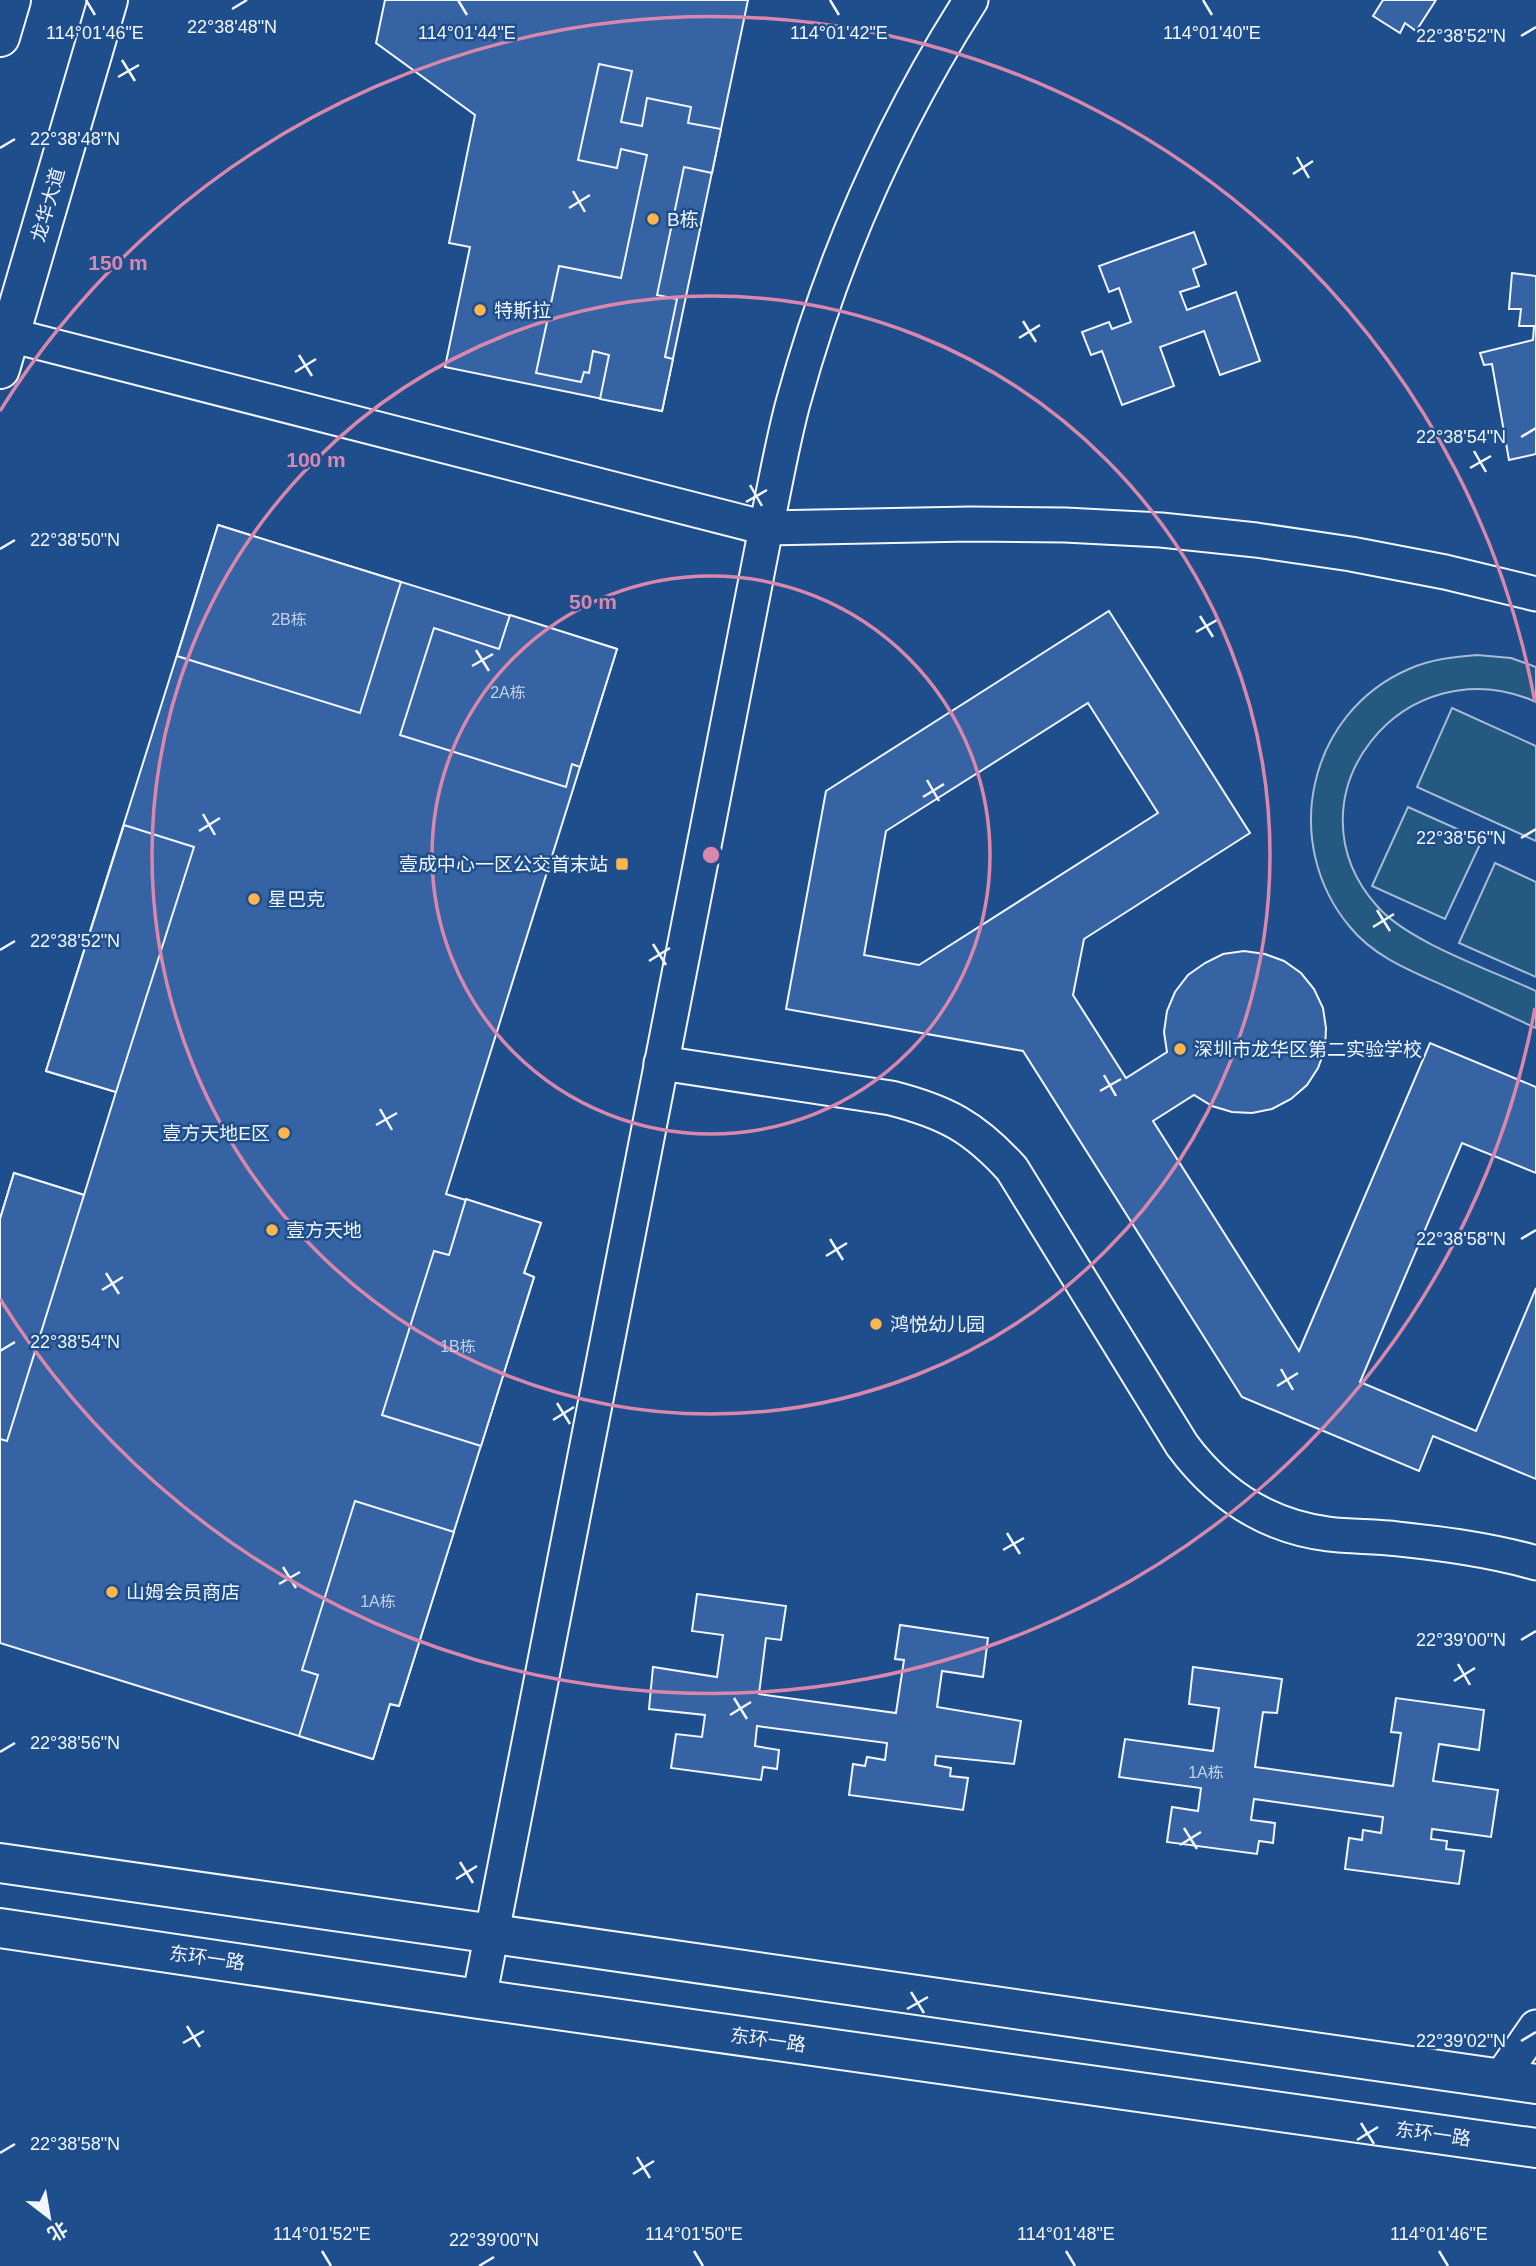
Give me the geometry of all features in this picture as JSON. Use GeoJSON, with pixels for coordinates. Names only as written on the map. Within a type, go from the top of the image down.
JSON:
{"type":"FeatureCollection","features":[{"type":"Feature","properties":{"kind":"main road"},"geometry":{"type":"LineString","coordinates":[[0,37],[11,0]]}},
{"type":"Feature","properties":{"kind":"main road","name":"龙华大道"},"geometry":{"type":"LineString","coordinates":[[5,352],[108,0]]}},
{"type":"Feature","properties":{"kind":"main road"},"geometry":{"type":"LineString","coordinates":[[0,1863],[1518,2081]]}},
{"type":"Feature","properties":{"kind":"main road","name":"东环一路"},"geometry":{"type":"LineString","coordinates":[[0,1928],[479,1999],[1536,2148]]}},
{"type":"Feature","properties":{"kind":"street"},"geometry":{"type":"LineString","coordinates":[[479,1999],[766,528],[793,404],[831,282],[879,164],[937,52],[971,0]]}},
{"type":"Feature","properties":{"kind":"street"},"geometry":{"type":"LineString","coordinates":[[5,352],[766,528],[1065,524],[1161,530],[1351,554],[1445,572],[1536,594]]}},
{"type":"Feature","properties":{"kind":"street"},"geometry":{"type":"LineString","coordinates":[[661,1063],[891,1098],[926,1107],[959,1122],[988,1143],[1012,1169],[1182,1445],[1199,1469],[1221,1490],[1254,1512],[1301,1530],[1461,1546],[1536,1563]]}},
{"type":"Feature","properties":{"kind":"street"},"geometry":{"type":"LineString","coordinates":[[1518,2081],[1536,2027]]}},
{"type":"Feature","properties":{"kind":"shaded area"},"geometry":{"type":"Polygon","coordinates":[[[1477,655],[1511,658],[1536,667],[1536,702],[1487,689],[1442,694],[1402,712],[1371,741],[1350,778],[1343,820],[1351,864],[1377,906],[1409,932],[1429,943],[1536,991],[1536,1028],[1409,970],[1371,947],[1350,927],[1328,894],[1315,858],[1311,820],[1315,783],[1327,748],[1347,716],[1374,689],[1409,669],[1434,661],[1477,655]]]}},
{"type":"Feature","properties":{"kind":"shaded area"},"geometry":{"type":"Polygon","coordinates":[[[1452,708],[1536,746],[1536,841],[1417,787],[1452,708]]]}},
{"type":"Feature","properties":{"kind":"shaded area"},"geometry":{"type":"Polygon","coordinates":[[[1408,807],[1482,840],[1445,919],[1372,886],[1408,807]]]}},
{"type":"Feature","properties":{"kind":"shaded area"},"geometry":{"type":"Polygon","coordinates":[[[1495,863],[1536,882],[1536,977],[1459,943],[1495,863]]]}},
{"type":"Feature","properties":{"kind":"building"},"geometry":{"type":"Polygon","coordinates":[[[385,0],[748,0],[662,411],[445,367],[470,247],[449,243],[475,115],[376,43],[385,0]]]}},
{"type":"Feature","properties":{"kind":"building"},"geometry":{"type":"Polygon","coordinates":[[[1383,0],[1436,0],[1416,31],[1405,23],[1400,33],[1373,16],[1383,0]]]}},
{"type":"Feature","properties":{"kind":"building","name":"B栋"},"geometry":{"type":"Polygon","coordinates":[[[599,64],[632,71],[621,122],[642,126],[647,98],[691,107],[688,123],[721,129],[712,173],[684,167],[657,295],[677,299],[665,357],[673,359],[662,411],[600,399],[609,355],[593,351],[589,373],[584,372],[581,382],[536,373],[559,266],[621,278],[647,155],[621,149],[617,168],[578,160],[599,64]]]}},
{"type":"Feature","properties":{"kind":"building"},"geometry":{"type":"Polygon","coordinates":[[[1194,232],[1206,264],[1193,269],[1199,286],[1180,292],[1187,310],[1236,292],[1260,361],[1220,375],[1204,331],[1160,347],[1174,386],[1122,405],[1102,351],[1091,355],[1082,332],[1109,322],[1112,329],[1131,322],[1119,288],[1109,292],[1099,266],[1194,232]]]}},
{"type":"Feature","properties":{"kind":"building"},"geometry":{"type":"Polygon","coordinates":[[[1512,273],[1536,276],[1536,454],[1509,460],[1492,364],[1484,365],[1480,353],[1533,340],[1534,326],[1519,326],[1521,309],[1509,309],[1512,273]]]}},
{"type":"Feature","properties":{"kind":"building","name":"壹方天地E区"},"geometry":{"type":"Polygon","coordinates":[[[218,525],[617,649],[446,1194],[541,1223],[524,1273],[534,1277],[399,1706],[390,1704],[373,1759],[0,1643],[0,1219],[14,1173],[84,1195],[116,1092],[46,1071],[218,525]]]}},
{"type":"Feature","properties":{"kind":"building"},"geometry":{"type":"Polygon","coordinates":[[[218,525],[401,582],[360,713],[177,656],[218,525]]]}},
{"type":"Feature","properties":{"kind":"building"},"geometry":{"type":"Polygon","coordinates":[[[1109,611],[1250,833],[1084,939],[1073,995],[1126,1078],[1167,1052],[1164,1032],[1167,1011],[1175,992],[1188,975],[1223,954],[1244,951],[1265,954],[1284,961],[1301,973],[1314,989],[1323,1008],[1325,1049],[1318,1068],[1307,1085],[1291,1099],[1272,1109],[1252,1113],[1232,1112],[1212,1106],[1194,1095],[1153,1121],[1299,1351],[1430,1043],[1536,1087],[1536,1173],[1462,1143],[1360,1382],[1476,1431],[1536,1288],[1536,1479],[1433,1436],[1419,1471],[1242,1397],[1023,1051],[786,1009],[826,791],[1109,611]],[[1088,703],[886,831],[864,955],[919,965],[1158,813],[1088,703]]]}},
{"type":"Feature","properties":{"kind":"building"},"geometry":{"type":"Polygon","coordinates":[[[510,615],[617,649],[580,767],[572,764],[566,787],[400,735],[434,628],[499,649],[510,615]]]}},
{"type":"Feature","properties":{"kind":"building"},"geometry":{"type":"Polygon","coordinates":[[[124,825],[194,847],[116,1092],[46,1071],[124,825]]]}},
{"type":"Feature","properties":{"kind":"building"},"geometry":{"type":"Polygon","coordinates":[[[14,1173],[84,1195],[7,1441],[0,1439],[0,1219],[14,1173]]]}},
{"type":"Feature","properties":{"kind":"building"},"geometry":{"type":"Polygon","coordinates":[[[466,1199],[541,1223],[524,1273],[534,1277],[481,1446],[382,1415],[434,1251],[449,1255],[466,1199]]]}},
{"type":"Feature","properties":{"kind":"building"},"geometry":{"type":"Polygon","coordinates":[[[355,1501],[454,1532],[399,1706],[390,1704],[373,1759],[299,1736],[318,1675],[302,1670],[355,1501]]]}},
{"type":"Feature","properties":{"kind":"building"},"geometry":{"type":"Polygon","coordinates":[[[697,1594],[786,1606],[781,1640],[766,1638],[759,1694],[896,1713],[904,1660],[895,1659],[900,1625],[988,1638],[983,1677],[942,1671],[937,1707],[1021,1721],[1014,1764],[936,1756],[935,1765],[951,1768],[950,1776],[968,1778],[963,1810],[849,1795],[853,1764],[865,1766],[867,1757],[885,1760],[887,1743],[757,1726],[755,1746],[779,1750],[777,1769],[763,1767],[761,1780],[671,1768],[676,1734],[702,1737],[705,1715],[649,1709],[653,1667],[717,1677],[723,1635],[692,1631],[697,1594]]]}},
{"type":"Feature","properties":{"kind":"building"},"geometry":{"type":"Polygon","coordinates":[[[1193,1667],[1282,1679],[1277,1713],[1263,1712],[1255,1767],[1393,1786],[1401,1733],[1391,1732],[1396,1698],[1484,1710],[1479,1750],[1439,1744],[1433,1781],[1498,1790],[1491,1837],[1432,1829],[1431,1839],[1447,1841],[1446,1849],[1464,1851],[1459,1884],[1345,1869],[1349,1838],[1362,1840],[1363,1830],[1381,1833],[1383,1817],[1254,1799],[1251,1820],[1275,1823],[1273,1843],[1259,1841],[1257,1854],[1167,1842],[1172,1807],[1198,1811],[1201,1788],[1119,1777],[1125,1739],[1213,1751],[1219,1708],[1189,1704],[1193,1667]]]}},
{"type":"Feature","properties":{"kind":"place","name":"B栋"},"geometry":{"type":"Point","coordinates":[653,219]}},
{"type":"Feature","properties":{"kind":"place","name":"特斯拉"},"geometry":{"type":"Point","coordinates":[480,310]}},
{"type":"Feature","properties":{"kind":"place","name":"壹成中心一区公交首末站"},"geometry":{"type":"Point","coordinates":[622,864]}},
{"type":"Feature","properties":{"kind":"place","name":"星巴克"},"geometry":{"type":"Point","coordinates":[254,899]}},
{"type":"Feature","properties":{"kind":"place","name":"深圳市龙华区第二实验学校"},"geometry":{"type":"Point","coordinates":[1180,1049]}},
{"type":"Feature","properties":{"kind":"place","name":"壹方天地E区"},"geometry":{"type":"Point","coordinates":[284,1133]}},
{"type":"Feature","properties":{"kind":"place","name":"壹方天地"},"geometry":{"type":"Point","coordinates":[272,1230]}},
{"type":"Feature","properties":{"kind":"place","name":"鸿悦幼儿园"},"geometry":{"type":"Point","coordinates":[876,1324]}},
{"type":"Feature","properties":{"kind":"place","name":"山姆会员商店"},"geometry":{"type":"Point","coordinates":[112,1592]}}]}
